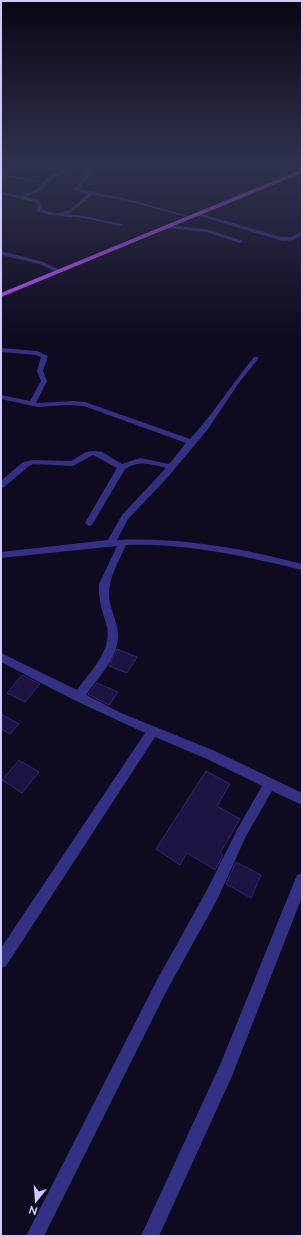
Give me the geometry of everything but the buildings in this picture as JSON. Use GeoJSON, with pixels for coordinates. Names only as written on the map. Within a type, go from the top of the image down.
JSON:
{"type":"FeatureCollection","features":[{"type":"Feature","properties":{"kind":"main road"},"geometry":{"type":"LineString","coordinates":[[1,295],[182,221]]}},
{"type":"Feature","properties":{"kind":"street"},"geometry":{"type":"LineString","coordinates":[[101,221],[120,225]]}},
{"type":"Feature","properties":{"kind":"street"},"geometry":{"type":"LineString","coordinates":[[221,221],[282,239],[292,239],[302,233]]}},
{"type":"Feature","properties":{"kind":"street"},"geometry":{"type":"LineString","coordinates":[[168,227],[206,232],[240,241]]}},
{"type":"Feature","properties":{"kind":"street"},"geometry":{"type":"LineString","coordinates":[[1,253],[41,263],[59,271]]}},
{"type":"Feature","properties":{"kind":"street"},"geometry":{"type":"LineString","coordinates":[[1,350],[37,353],[45,356],[40,371],[44,382],[32,404]]}},
{"type":"Feature","properties":{"kind":"street"},"geometry":{"type":"LineString","coordinates":[[112,543],[125,517],[205,427],[236,383],[256,358]]}},
{"type":"Feature","properties":{"kind":"street"},"geometry":{"type":"LineString","coordinates":[[1,397],[16,399],[32,404],[70,402],[85,404],[191,442]]}},
{"type":"Feature","properties":{"kind":"street"},"geometry":{"type":"LineString","coordinates":[[1,485],[26,464],[32,462],[73,464],[93,453],[99,454],[122,466]]}},
{"type":"Feature","properties":{"kind":"street"},"geometry":{"type":"LineString","coordinates":[[89,523],[122,466],[138,460],[171,467]]}},
{"type":"Feature","properties":{"kind":"street"},"geometry":{"type":"LineString","coordinates":[[78,697],[110,651],[113,641],[113,632],[104,603],[103,591],[104,584],[123,542]]}},
{"type":"Feature","properties":{"kind":"street"},"geometry":{"type":"LineString","coordinates":[[1,555],[123,542],[153,542],[179,544],[269,559],[302,567]]}},
{"type":"Feature","properties":{"kind":"street"},"geometry":{"type":"LineString","coordinates":[[3,662],[117,716],[211,755],[302,799]]}},
{"type":"Feature","properties":{"kind":"street"},"geometry":{"type":"LineString","coordinates":[[1,961],[152,731]]}},
{"type":"Feature","properties":{"kind":"street"},"geometry":{"type":"LineString","coordinates":[[34,1236],[162,985],[212,895],[242,832],[270,783]]}},
{"type":"Feature","properties":{"kind":"street"},"geometry":{"type":"LineString","coordinates":[[150,1236],[226,1070],[302,880]]}}]}
